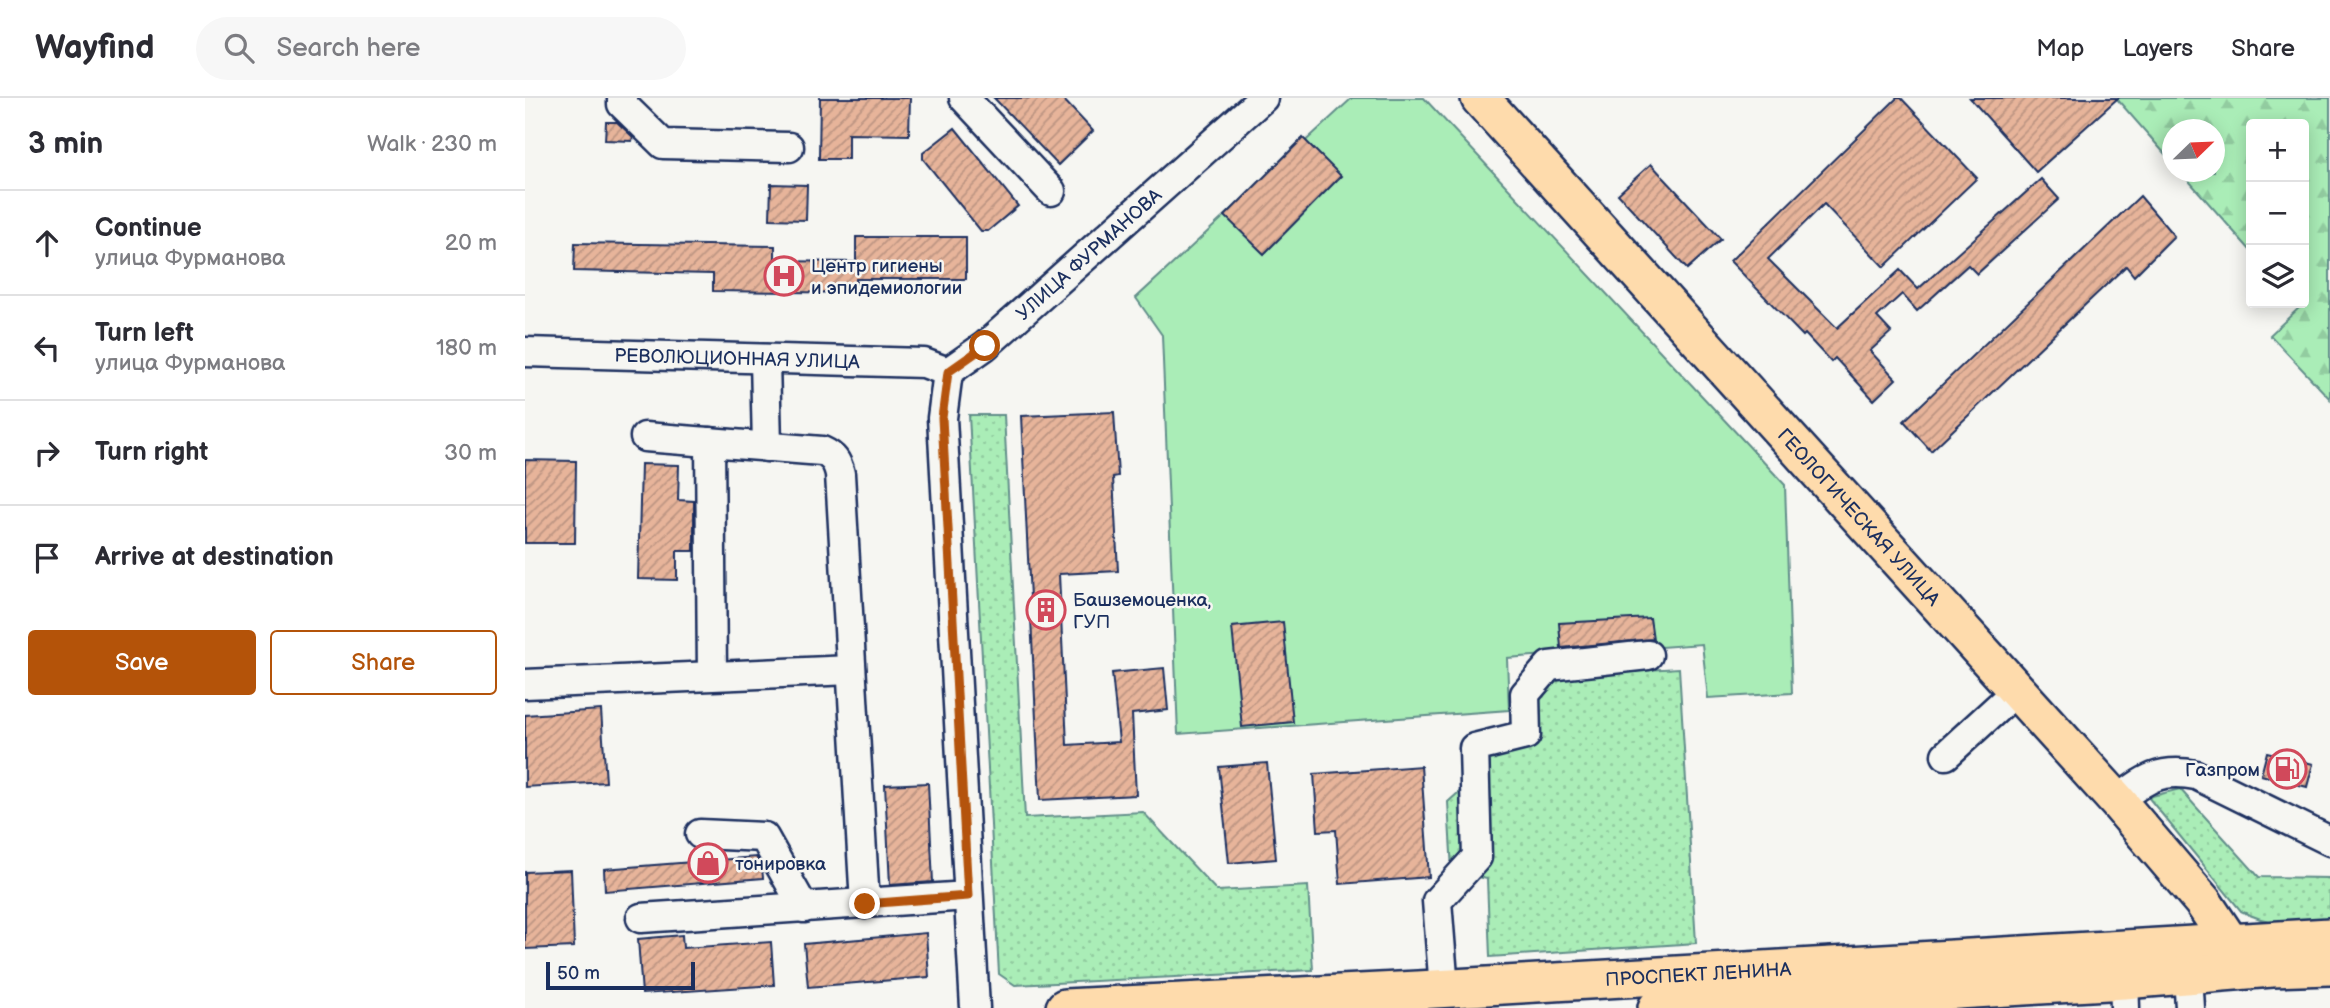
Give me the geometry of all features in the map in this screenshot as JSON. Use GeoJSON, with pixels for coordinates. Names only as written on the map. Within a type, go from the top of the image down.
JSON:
{"type":"FeatureCollection","features":[{"type":"Feature","properties":{"kind":"main road","name":"ГЕОЛОГИЧЕСКАЯ УЛИЦА"},"geometry":{"type":"LineString","coordinates":[[1480,98],[2117,801],[2203,902],[2231,944]]}},
{"type":"Feature","properties":{"kind":"main road","name":"ПРОСПЕКТ ЛЕНИНА"},"geometry":{"type":"LineString","coordinates":[[1657,1008],[2231,944],[2330,937]]}},
{"type":"Feature","properties":{"kind":"main road","name":"ПРОСПЕКТ ЛЕНИНА"},"geometry":{"type":"LineString","coordinates":[[1065,1008],[1444,989],[2124,994],[2189,992],[2272,968],[2330,966]]}},
{"type":"Feature","properties":{"kind":"street"},"geometry":{"type":"LineString","coordinates":[[622,98],[622,104],[663,144],[789,147]]}},
{"type":"Feature","properties":{"kind":"street"},"geometry":{"type":"LineString","coordinates":[[964,98],[1051,191]]}},
{"type":"Feature","properties":{"kind":"street","name":"УЛИЦА ФУРМАНОВА"},"geometry":{"type":"LineString","coordinates":[[948,372],[985,346],[1263,98]]}},
{"type":"Feature","properties":{"kind":"street","name":"РЕВОЛЮЦИОННАЯ УЛИЦА"},"geometry":{"type":"LineString","coordinates":[[525,352],[924,363],[948,372]]}},
{"type":"Feature","properties":{"kind":"street"},"geometry":{"type":"LineString","coordinates":[[765,359],[767,447]]}},
{"type":"Feature","properties":{"kind":"street"},"geometry":{"type":"LineString","coordinates":[[948,372],[942,418],[975,1008]]}},
{"type":"Feature","properties":{"kind":"street"},"geometry":{"type":"LineString","coordinates":[[645,437],[822,451],[832,456],[837,463],[840,474],[865,904]]}},
{"type":"Feature","properties":{"kind":"street"},"geometry":{"type":"LineString","coordinates":[[710,442],[712,675]]}},
{"type":"Feature","properties":{"kind":"street"},"geometry":{"type":"LineString","coordinates":[[1444,989],[1437,901],[1477,857],[1473,748],[1526,736],[1525,694],[1549,666],[1648,655]]}},
{"type":"Feature","properties":{"kind":"street"},"geometry":{"type":"LineString","coordinates":[[525,684],[851,670]]}},
{"type":"Feature","properties":{"kind":"street"},"geometry":{"type":"LineString","coordinates":[[1946,755],[2017,690]]}},
{"type":"Feature","properties":{"kind":"street"},"geometry":{"type":"LineString","coordinates":[[2117,801],[2141,782],[2159,774],[2178,771],[2196,775],[2330,841]]}},
{"type":"Feature","properties":{"kind":"street"},"geometry":{"type":"LineString","coordinates":[[700,834],[764,837],[804,908]]}},
{"type":"Feature","properties":{"kind":"street"},"geometry":{"type":"LineString","coordinates":[[641,918],[968,896]]}},
{"type":"Feature","properties":{"kind":"green space"},"geometry":{"type":"Polygon","coordinates":[[[1352,98],[1424,98],[1785,485],[1792,693],[1708,698],[1702,644],[1507,658],[1509,710],[1178,734],[1162,335],[1136,298],[1352,98]]]}},
{"type":"Feature","properties":{"kind":"green space"},"geometry":{"type":"Polygon","coordinates":[[[2116,98],[2330,98],[2330,399],[2270,335],[2299,308],[2309,308],[2309,119],[2246,119],[2246,245],[2190,182],[2225,182],[2225,119],[2162,119],[2162,151],[2116,98]]]}},
{"type":"Feature","properties":{"kind":"green space"},"geometry":{"type":"Polygon","coordinates":[[[969,415],[1004,415],[1025,818],[1143,812],[1217,891],[1308,886],[1313,970],[1015,985],[999,974],[969,415]]]}},
{"type":"Feature","properties":{"kind":"green space"},"geometry":{"type":"Polygon","coordinates":[[[1679,668],[1696,943],[1490,957],[1487,879],[1452,871],[1448,802],[1480,773],[1479,736],[1525,728],[1530,677],[1679,668]]]}},
{"type":"Feature","properties":{"kind":"green space"},"geometry":{"type":"Polygon","coordinates":[[[2180,789],[2259,877],[2330,878],[2330,919],[2274,922],[2241,911],[2148,797],[2180,789]]]}},
{"type":"Feature","properties":{"kind":"building"},"geometry":{"type":"Polygon","coordinates":[[[820,98],[910,98],[909,135],[848,134],[848,159],[819,159],[820,98]]]}},
{"type":"Feature","properties":{"kind":"building"},"geometry":{"type":"Polygon","coordinates":[[[994,98],[1062,98],[1093,131],[1058,165],[994,98]]]}},
{"type":"Feature","properties":{"kind":"building"},"geometry":{"type":"Polygon","coordinates":[[[1897,98],[1901,98],[1977,178],[1884,267],[1824,204],[1768,259],[1837,328],[1900,270],[1918,289],[2041,179],[2059,199],[1977,274],[1968,265],[1917,311],[1902,294],[1877,317],[1891,332],[1870,351],[1896,379],[1874,400],[1835,358],[1831,362],[1805,334],[1803,336],[1730,261],[1897,98]]]}},
{"type":"Feature","properties":{"kind":"building"},"geometry":{"type":"Polygon","coordinates":[[[1970,98],[2118,98],[2036,172],[1970,98]]]}},
{"type":"Feature","properties":{"kind":"building"},"geometry":{"type":"Polygon","coordinates":[[[606,122],[617,122],[633,137],[632,141],[605,140],[606,122]]]}},
{"type":"Feature","properties":{"kind":"building"},"geometry":{"type":"Polygon","coordinates":[[[955,128],[1018,206],[988,231],[981,231],[923,159],[923,153],[955,128]]]}},
{"type":"Feature","properties":{"kind":"building"},"geometry":{"type":"Polygon","coordinates":[[[1303,138],[1341,176],[1264,254],[1225,216],[1303,138]]]}},
{"type":"Feature","properties":{"kind":"building"},"geometry":{"type":"Polygon","coordinates":[[[1651,164],[1721,239],[1687,269],[1618,194],[1651,164]]]}},
{"type":"Feature","properties":{"kind":"building"},"geometry":{"type":"Polygon","coordinates":[[[771,184],[807,185],[806,220],[770,219],[771,184]]]}},
{"type":"Feature","properties":{"kind":"building"},"geometry":{"type":"Polygon","coordinates":[[[2140,196],[2174,236],[2134,276],[2126,266],[1931,451],[1904,421],[2140,196]]]}},
{"type":"Feature","properties":{"kind":"building"},"geometry":{"type":"Polygon","coordinates":[[[856,237],[966,237],[966,279],[856,279],[856,293],[713,291],[713,274],[574,271],[575,243],[775,246],[775,261],[856,262],[856,237]]]}},
{"type":"Feature","properties":{"kind":"building","name":"Башземоценка, ГУП"},"geometry":{"type":"Polygon","coordinates":[[[1114,412],[1118,476],[1113,477],[1118,571],[1059,574],[1067,745],[1119,742],[1112,673],[1164,668],[1168,710],[1132,714],[1136,795],[1040,800],[1021,416],[1114,412]]]}},
{"type":"Feature","properties":{"kind":"building"},"geometry":{"type":"Polygon","coordinates":[[[525,460],[576,461],[575,543],[525,543],[525,460]]]}},
{"type":"Feature","properties":{"kind":"building"},"geometry":{"type":"Polygon","coordinates":[[[641,464],[679,465],[678,500],[694,501],[694,551],[677,551],[677,580],[638,579],[641,464]]]}},
{"type":"Feature","properties":{"kind":"building"},"geometry":{"type":"Polygon","coordinates":[[[1650,618],[1653,639],[1561,648],[1559,623],[1650,618]]]}},
{"type":"Feature","properties":{"kind":"building"},"geometry":{"type":"Polygon","coordinates":[[[1283,622],[1293,722],[1242,727],[1232,627],[1283,622]]]}},
{"type":"Feature","properties":{"kind":"building"},"geometry":{"type":"Polygon","coordinates":[[[601,710],[606,782],[525,787],[525,715],[601,710]]]}},
{"type":"Feature","properties":{"kind":"building"},"geometry":{"type":"Polygon","coordinates":[[[2267,752],[2313,764],[2307,787],[2261,775],[2267,752]]]}},
{"type":"Feature","properties":{"kind":"building"},"geometry":{"type":"Polygon","coordinates":[[[1267,763],[1276,859],[1229,863],[1219,767],[1267,763]]]}},
{"type":"Feature","properties":{"kind":"building"},"geometry":{"type":"Polygon","coordinates":[[[1421,766],[1429,877],[1340,884],[1336,830],[1318,831],[1314,774],[1421,766]]]}},
{"type":"Feature","properties":{"kind":"building"},"geometry":{"type":"Polygon","coordinates":[[[928,783],[933,882],[890,885],[885,785],[928,783]]]}},
{"type":"Feature","properties":{"kind":"building"},"geometry":{"type":"Polygon","coordinates":[[[756,857],[762,867],[763,878],[605,891],[604,869],[756,857]]]}},
{"type":"Feature","properties":{"kind":"building"},"geometry":{"type":"Polygon","coordinates":[[[571,870],[574,947],[525,949],[525,872],[571,870]]]}},
{"type":"Feature","properties":{"kind":"building"},"geometry":{"type":"Polygon","coordinates":[[[926,933],[929,977],[808,987],[804,944],[926,933]]]}},
{"type":"Feature","properties":{"kind":"building"},"geometry":{"type":"Polygon","coordinates":[[[682,935],[683,948],[771,942],[774,985],[642,994],[638,939],[682,935]]]}},
{"type":"Feature","properties":{"kind":"place","name":"Центр гигиены и эпидемиологии"},"geometry":{"type":"Point","coordinates":[784,276]}},
{"type":"Feature","properties":{"kind":"place","name":"Башземоценка, ГУП"},"geometry":{"type":"Point","coordinates":[1046,610]}},
{"type":"Feature","properties":{"kind":"place","name":"Газпром"},"geometry":{"type":"Point","coordinates":[2287,769]}},
{"type":"Feature","properties":{"kind":"place","name":"тонировка"},"geometry":{"type":"Point","coordinates":[708,863]}},
{"type":"Feature","properties":{"kind":"route"},"geometry":{"type":"LineString","coordinates":[[865,904],[968,896],[942,418],[948,372],[985,346]]}}]}
